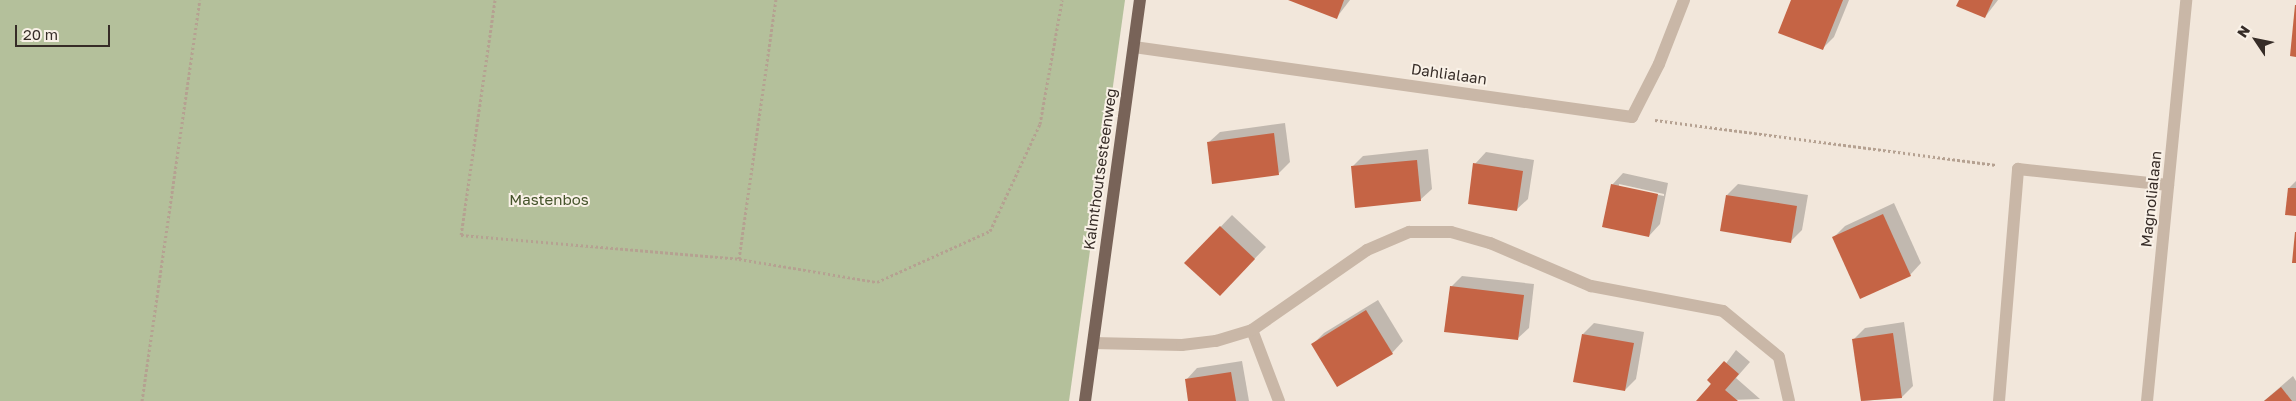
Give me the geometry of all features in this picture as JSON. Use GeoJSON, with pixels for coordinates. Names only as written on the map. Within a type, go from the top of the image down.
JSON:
{"type":"FeatureCollection","features":[{"type":"Feature","properties":{"kind":"main road","name":"Kalmthoutsesteenweg"},"geometry":{"type":"LineString","coordinates":[[1085,401],[1140,0]]}},
{"type":"Feature","properties":{"kind":"street"},"geometry":{"type":"LineString","coordinates":[[1632,117],[1659,64],[1684,0]]}},
{"type":"Feature","properties":{"kind":"street","name":"Magnolialaan"},"geometry":{"type":"LineString","coordinates":[[2147,401],[2186,0]]}},
{"type":"Feature","properties":{"kind":"street","name":"Dahlialaan"},"geometry":{"type":"LineString","coordinates":[[1134,47],[1632,117]]}},
{"type":"Feature","properties":{"kind":"street"},"geometry":{"type":"LineString","coordinates":[[1998,401],[2018,169],[2168,185]]}},
{"type":"Feature","properties":{"kind":"street"},"geometry":{"type":"LineString","coordinates":[[1093,343],[1182,345],[1216,341],[1252,330],[1367,250],[1409,232],[1451,232],[1490,243],[1591,286],[1722,310],[1779,357],[1789,401]]}},
{"type":"Feature","properties":{"kind":"street"},"geometry":{"type":"LineString","coordinates":[[1252,330],[1279,401]]}},
{"type":"Feature","properties":{"kind":"path"},"geometry":{"type":"LineString","coordinates":[[142,401],[200,0]]}},
{"type":"Feature","properties":{"kind":"path"},"geometry":{"type":"LineString","coordinates":[[495,0],[461,235],[739,259],[878,282],[990,231],[1040,124],[1062,0]]}},
{"type":"Feature","properties":{"kind":"path"},"geometry":{"type":"LineString","coordinates":[[739,259],[776,0]]}},
{"type":"Feature","properties":{"kind":"path"},"geometry":{"type":"LineString","coordinates":[[1632,117],[2018,169]]}},
{"type":"Feature","properties":{"kind":"green space","name":"Mastenbos"},"geometry":{"type":"Polygon","coordinates":[[[0,0],[1125,0],[1069,401],[0,401],[0,0]]]}},
{"type":"Feature","properties":{"kind":"building"},"geometry":{"type":"Polygon","coordinates":[[[1288,0],[1344,0],[1337,19],[1288,0]]]}},
{"type":"Feature","properties":{"kind":"building"},"geometry":{"type":"Polygon","coordinates":[[[1791,0],[1843,0],[1823,50],[1778,33],[1791,0]]]}},
{"type":"Feature","properties":{"kind":"building"},"geometry":{"type":"Polygon","coordinates":[[[1959,0],[1993,0],[1985,18],[1956,6],[1959,0]]]}},
{"type":"Feature","properties":{"kind":"building"},"geometry":{"type":"Polygon","coordinates":[[[2296,5],[2296,57],[2290,56],[2296,5]]]}},
{"type":"Feature","properties":{"kind":"building"},"geometry":{"type":"Polygon","coordinates":[[[1274,133],[1279,175],[1212,184],[1207,142],[1274,133]]]}},
{"type":"Feature","properties":{"kind":"building"},"geometry":{"type":"Polygon","coordinates":[[[1417,160],[1421,201],[1355,208],[1351,166],[1417,160]]]}},
{"type":"Feature","properties":{"kind":"building"},"geometry":{"type":"Polygon","coordinates":[[[1473,163],[1523,171],[1517,211],[1468,204],[1473,163]]]}},
{"type":"Feature","properties":{"kind":"building"},"geometry":{"type":"Polygon","coordinates":[[[1611,184],[1658,194],[1649,237],[1602,227],[1611,184]]]}},
{"type":"Feature","properties":{"kind":"building"},"geometry":{"type":"Polygon","coordinates":[[[2288,188],[2296,188],[2296,216],[2285,215],[2288,188]]]}},
{"type":"Feature","properties":{"kind":"building"},"geometry":{"type":"Polygon","coordinates":[[[1726,195],[1797,206],[1791,243],[1720,231],[1726,195]]]}},
{"type":"Feature","properties":{"kind":"building"},"geometry":{"type":"Polygon","coordinates":[[[1883,214],[1911,276],[1860,299],[1832,237],[1883,214]]]}},
{"type":"Feature","properties":{"kind":"building"},"geometry":{"type":"Polygon","coordinates":[[[1220,226],[1255,259],[1220,296],[1184,263],[1220,226]]]}},
{"type":"Feature","properties":{"kind":"building"},"geometry":{"type":"Polygon","coordinates":[[[2295,232],[2296,263],[2292,263],[2295,232]]]}},
{"type":"Feature","properties":{"kind":"building"},"geometry":{"type":"Polygon","coordinates":[[[1450,286],[1524,295],[1518,340],[1444,332],[1450,286]]]}},
{"type":"Feature","properties":{"kind":"building"},"geometry":{"type":"Polygon","coordinates":[[[1366,310],[1393,354],[1337,387],[1311,344],[1366,310]]]}},
{"type":"Feature","properties":{"kind":"building"},"geometry":{"type":"Polygon","coordinates":[[[1893,333],[1902,398],[1861,401],[1852,339],[1893,333]]]}},
{"type":"Feature","properties":{"kind":"building"},"geometry":{"type":"Polygon","coordinates":[[[1582,334],[1634,343],[1625,391],[1573,382],[1582,334]]]}},
{"type":"Feature","properties":{"kind":"building"},"geometry":{"type":"Polygon","coordinates":[[[1724,361],[1739,374],[1725,390],[1738,401],[1696,401],[1711,384],[1707,380],[1724,361]]]}},
{"type":"Feature","properties":{"kind":"building"},"geometry":{"type":"Polygon","coordinates":[[[1231,372],[1236,401],[1188,401],[1185,379],[1231,372]]]}},
{"type":"Feature","properties":{"kind":"building"},"geometry":{"type":"Polygon","coordinates":[[[2281,387],[2292,401],[2264,401],[2281,387]]]}}]}
